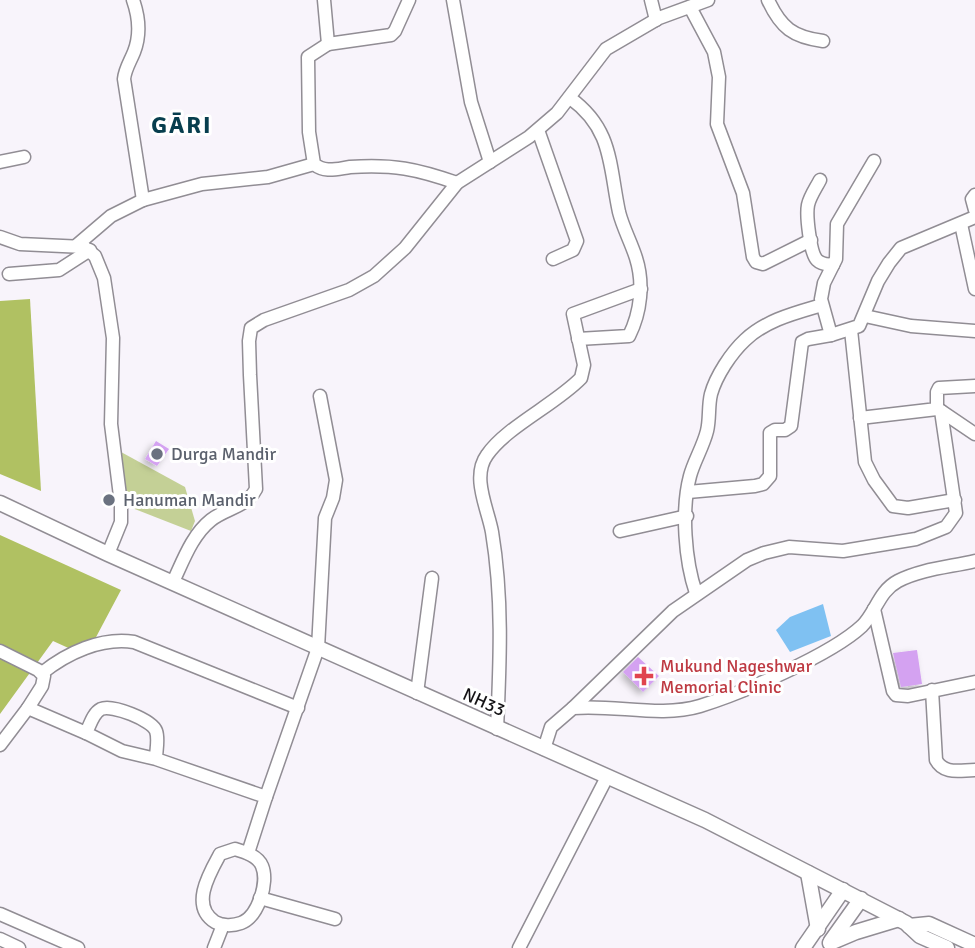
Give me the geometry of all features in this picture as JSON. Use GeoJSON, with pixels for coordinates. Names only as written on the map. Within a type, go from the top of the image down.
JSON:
{"type":"FeatureCollection","features":[{"type":"Feature","properties":{"kind":"main road","name":"NH33"},"geometry":{"type":"LineString","coordinates":[[0,503],[497,729],[705,820],[861,899],[904,923],[920,936],[947,948]]}},
{"type":"Feature","properties":{"kind":"main road"},"geometry":{"type":"LineString","coordinates":[[808,873],[818,929]]}},
{"type":"Feature","properties":{"kind":"main road"},"geometry":{"type":"LineString","coordinates":[[803,948],[843,890]]}},
{"type":"Feature","properties":{"kind":"main road"},"geometry":{"type":"LineString","coordinates":[[828,945],[861,899]]}},
{"type":"Feature","properties":{"kind":"main road"},"geometry":{"type":"LineString","coordinates":[[828,945],[856,932],[904,923],[929,924],[975,945]]}},
{"type":"Feature","properties":{"kind":"street"},"geometry":{"type":"LineString","coordinates":[[133,0],[139,28],[137,43],[125,70],[124,79],[144,200]]}},
{"type":"Feature","properties":{"kind":"street"},"geometry":{"type":"LineString","coordinates":[[324,0],[328,44]]}},
{"type":"Feature","properties":{"kind":"street"},"geometry":{"type":"LineString","coordinates":[[314,164],[309,132],[307,57],[328,44],[391,35],[409,0]]}},
{"type":"Feature","properties":{"kind":"street"},"geometry":{"type":"LineString","coordinates":[[453,0],[471,102],[490,162]]}},
{"type":"Feature","properties":{"kind":"street"},"geometry":{"type":"LineString","coordinates":[[651,0],[656,20]]}},
{"type":"Feature","properties":{"kind":"street"},"geometry":{"type":"LineString","coordinates":[[173,582],[201,529],[220,514],[247,501],[256,489],[250,375],[251,328],[264,320],[349,290],[374,276],[405,248],[457,183],[538,130],[570,98],[607,49],[656,20],[708,0]]}},
{"type":"Feature","properties":{"kind":"street"},"geometry":{"type":"LineString","coordinates":[[768,0],[786,27],[804,38],[823,41]]}},
{"type":"Feature","properties":{"kind":"street"},"geometry":{"type":"LineString","coordinates":[[690,7],[714,52],[719,77],[717,124],[743,193],[753,257],[756,262],[763,264],[811,240]]}},
{"type":"Feature","properties":{"kind":"street"},"geometry":{"type":"LineString","coordinates":[[570,98],[594,118],[603,138],[612,167],[620,215],[636,260],[641,289],[629,336],[578,339]]}},
{"type":"Feature","properties":{"kind":"street"},"geometry":{"type":"LineString","coordinates":[[538,130],[577,241],[573,250],[553,259]]}},
{"type":"Feature","properties":{"kind":"street"},"geometry":{"type":"LineString","coordinates":[[0,162],[24,157]]}},
{"type":"Feature","properties":{"kind":"street"},"geometry":{"type":"LineString","coordinates":[[831,335],[822,305],[824,283],[836,252],[835,233],[839,216],[874,161]]}},
{"type":"Feature","properties":{"kind":"street"},"geometry":{"type":"LineString","coordinates":[[77,245],[111,216],[144,200],[202,184],[268,177],[314,164],[327,170],[369,166],[413,168],[457,183]]}},
{"type":"Feature","properties":{"kind":"street"},"geometry":{"type":"LineString","coordinates":[[820,180],[808,203],[811,240],[816,259],[821,263],[833,265]]}},
{"type":"Feature","properties":{"kind":"street"},"geometry":{"type":"LineString","coordinates":[[975,195],[972,199],[975,210]]}},
{"type":"Feature","properties":{"kind":"street"},"geometry":{"type":"LineString","coordinates":[[688,492],[755,486],[767,481],[771,471],[770,433],[789,429],[793,422],[800,346],[804,340],[859,326],[878,281],[901,248],[975,218]]}},
{"type":"Feature","properties":{"kind":"street"},"geometry":{"type":"LineString","coordinates":[[961,225],[975,289]]}},
{"type":"Feature","properties":{"kind":"street"},"geometry":{"type":"LineString","coordinates":[[0,237],[20,244],[77,245],[90,250],[104,278],[113,338],[111,424],[121,522],[108,554]]}},
{"type":"Feature","properties":{"kind":"street"},"geometry":{"type":"LineString","coordinates":[[9,274],[59,270],[90,250]]}},
{"type":"Feature","properties":{"kind":"street"},"geometry":{"type":"LineString","coordinates":[[497,729],[500,599],[492,529],[480,481],[482,463],[493,447],[581,377],[584,365],[573,314],[641,289]]}},
{"type":"Feature","properties":{"kind":"street"},"geometry":{"type":"LineString","coordinates":[[696,593],[690,569],[688,492],[690,475],[708,428],[710,396],[730,359],[744,341],[766,324],[822,305]]}},
{"type":"Feature","properties":{"kind":"street"},"geometry":{"type":"LineString","coordinates":[[865,316],[911,326],[975,331]]}},
{"type":"Feature","properties":{"kind":"street"},"geometry":{"type":"LineString","coordinates":[[851,330],[867,469],[893,506],[908,508],[955,500]]}},
{"type":"Feature","properties":{"kind":"street"},"geometry":{"type":"LineString","coordinates":[[544,748],[551,727],[664,619],[696,593],[747,560],[777,549],[806,547],[859,550],[931,534],[946,527],[956,513],[937,391],[939,388],[975,386]]}},
{"type":"Feature","properties":{"kind":"street"},"geometry":{"type":"LineString","coordinates":[[248,853],[318,648],[325,518],[333,498],[336,480],[320,396]]}},
{"type":"Feature","properties":{"kind":"street"},"geometry":{"type":"LineString","coordinates":[[860,418],[939,410],[975,433]]}},
{"type":"Feature","properties":{"kind":"street"},"geometry":{"type":"LineString","coordinates":[[620,531],[687,516]]}},
{"type":"Feature","properties":{"kind":"street"},"geometry":{"type":"LineString","coordinates":[[573,708],[676,710],[697,707],[794,667],[854,632],[874,609],[884,591],[899,580],[975,561]]}},
{"type":"Feature","properties":{"kind":"street"},"geometry":{"type":"LineString","coordinates":[[417,693],[432,578]]}},
{"type":"Feature","properties":{"kind":"street"},"geometry":{"type":"LineString","coordinates":[[874,609],[892,691],[896,695],[901,697],[975,682]]}},
{"type":"Feature","properties":{"kind":"street"},"geometry":{"type":"LineString","coordinates":[[42,673],[75,652],[113,642],[134,642],[298,708]]}},
{"type":"Feature","properties":{"kind":"street"},"geometry":{"type":"LineString","coordinates":[[0,651],[42,673],[44,682],[0,745]]}},
{"type":"Feature","properties":{"kind":"street"},"geometry":{"type":"LineString","coordinates":[[932,690],[936,760],[950,771],[975,769]]}},
{"type":"Feature","properties":{"kind":"street"},"geometry":{"type":"LineString","coordinates":[[28,708],[122,751],[156,759],[266,797]]}},
{"type":"Feature","properties":{"kind":"street"},"geometry":{"type":"LineString","coordinates":[[86,733],[94,716],[102,709],[111,708],[131,714],[149,722],[156,730],[156,759]]}},
{"type":"Feature","properties":{"kind":"street"},"geometry":{"type":"LineString","coordinates":[[519,948],[607,777]]}},
{"type":"Feature","properties":{"kind":"street"},"geometry":{"type":"LineString","coordinates":[[236,849],[248,853],[261,864],[264,879],[260,898],[251,917],[241,924],[223,925],[213,921],[204,911],[202,899],[208,876],[220,854],[236,849]]}},
{"type":"Feature","properties":{"kind":"street"},"geometry":{"type":"LineString","coordinates":[[260,898],[335,919]]}},
{"type":"Feature","properties":{"kind":"street"},"geometry":{"type":"LineString","coordinates":[[0,914],[78,948]]}},
{"type":"Feature","properties":{"kind":"street"},"geometry":{"type":"LineString","coordinates":[[214,948],[223,925]]}},
{"type":"Feature","properties":{"kind":"street"},"geometry":{"type":"LineString","coordinates":[[0,939],[19,948]]}},
{"type":"Feature","properties":{"kind":"green space"},"geometry":{"type":"Polygon","coordinates":[[[30,299],[41,491],[0,474],[0,301],[30,299]]]}},
{"type":"Feature","properties":{"kind":"green space"},"geometry":{"type":"Polygon","coordinates":[[[121,452],[185,487],[195,521],[191,531],[127,506],[121,452]]]}},
{"type":"Feature","properties":{"kind":"green space"},"geometry":{"type":"Polygon","coordinates":[[[0,535],[121,590],[86,656],[53,641],[0,714],[0,535]]]}},
{"type":"Feature","properties":{"kind":"water"},"geometry":{"type":"Polygon","coordinates":[[[823,604],[831,636],[790,652],[776,630],[790,617],[823,604]]]}},
{"type":"Feature","properties":{"kind":"building","name":"Durga Mandir"},"geometry":{"type":"Polygon","coordinates":[[[156,441],[169,449],[157,466],[145,459],[156,441]]]}},
{"type":"Feature","properties":{"kind":"building"},"geometry":{"type":"Polygon","coordinates":[[[917,650],[922,684],[901,687],[893,653],[917,650]]]}},
{"type":"Feature","properties":{"kind":"building"},"geometry":{"type":"Polygon","coordinates":[[[638,657],[659,676],[643,692],[623,672],[638,657]]]}},
{"type":"Feature","properties":{"kind":"place","name":"Durga Mandir"},"geometry":{"type":"Point","coordinates":[157,454]}},
{"type":"Feature","properties":{"kind":"place","name":"Hanuman Mandir"},"geometry":{"type":"Point","coordinates":[109,500]}},
{"type":"Feature","properties":{"kind":"place","name":"Mukund Nageshwar Memorial Clinic"},"geometry":{"type":"Point","coordinates":[644,676]}},
{"type":"Feature","properties":{"kind":"district","name":"GĀRI"},"geometry":{"type":"Point","coordinates":[182,125]}}]}
